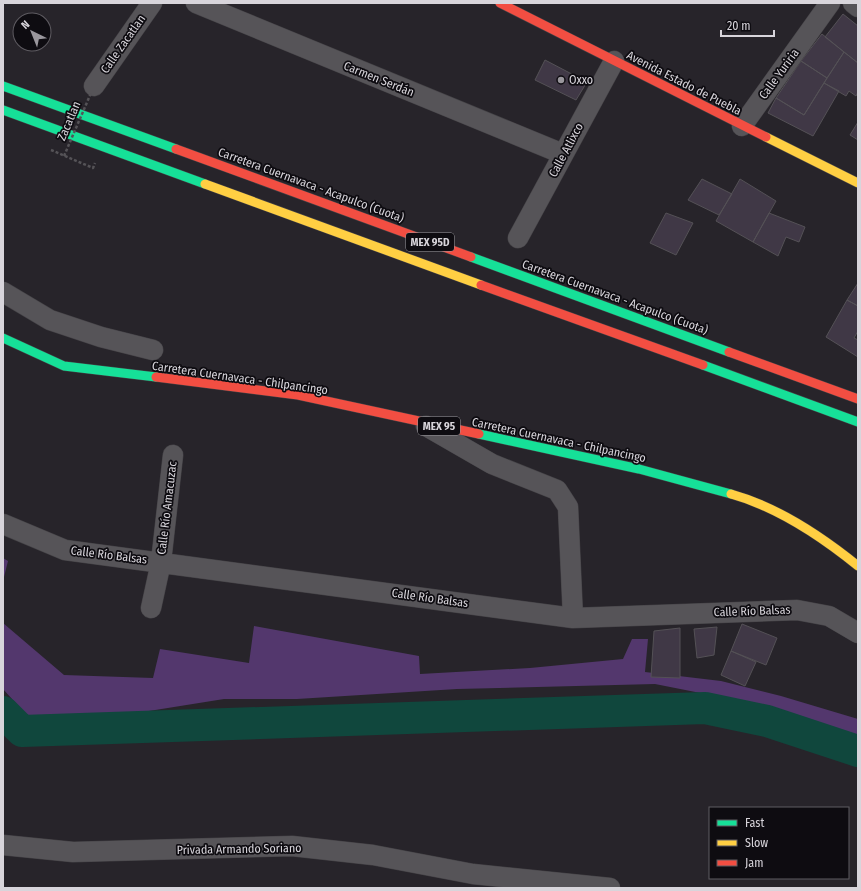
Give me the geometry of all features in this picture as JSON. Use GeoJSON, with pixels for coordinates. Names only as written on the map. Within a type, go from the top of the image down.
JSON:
{"type":"FeatureCollection","features":[{"type":"Feature","properties":{"kind":"main road","name":"Avenida Estado de Puebla"},"geometry":{"type":"LineString","coordinates":[[500,3],[858,183]]}},
{"type":"Feature","properties":{"kind":"main road","name":"Carretera Cuernavaca - Acapulco (Cuota)"},"geometry":{"type":"LineString","coordinates":[[3,86],[858,398]]}},
{"type":"Feature","properties":{"kind":"main road","name":"MEX 95D"},"geometry":{"type":"LineString","coordinates":[[3,110],[858,422]]}},
{"type":"Feature","properties":{"kind":"main road","name":"Carretera Cuernavaca - Chilpancingo"},"geometry":{"type":"LineString","coordinates":[[3,338],[64,366],[298,395],[639,469],[746,498],[783,515],[828,543],[858,566]]}},
{"type":"Feature","properties":{"kind":"street","name":"Calle Zacatlan"},"geometry":{"type":"LineString","coordinates":[[92,89],[151,3]]}},
{"type":"Feature","properties":{"kind":"street","name":"Carmen Serdán"},"geometry":{"type":"LineString","coordinates":[[196,3],[563,154]]}},
{"type":"Feature","properties":{"kind":"street","name":"Calle Yuriria"},"geometry":{"type":"LineString","coordinates":[[742,126],[830,3]]}},
{"type":"Feature","properties":{"kind":"street"},"geometry":{"type":"LineString","coordinates":[[853,3],[858,7]]}},
{"type":"Feature","properties":{"kind":"street","name":"Calle Atlixco"},"geometry":{"type":"LineString","coordinates":[[518,238],[614,61]]}},
{"type":"Feature","properties":{"kind":"street"},"geometry":{"type":"LineString","coordinates":[[3,292],[50,320],[101,337],[153,350]]}},
{"type":"Feature","properties":{"kind":"street"},"geometry":{"type":"LineString","coordinates":[[417,421],[492,464],[557,490],[568,507],[573,618]]}},
{"type":"Feature","properties":{"kind":"street","name":"Calle Río Amacuzac"},"geometry":{"type":"LineString","coordinates":[[151,608],[160,562],[173,455]]}},
{"type":"Feature","properties":{"kind":"street","name":"Calle Río Balsas"},"geometry":{"type":"LineString","coordinates":[[3,524],[65,550],[573,618],[797,610],[829,616],[858,633]]}},
{"type":"Feature","properties":{"kind":"street","name":"Privada Armando Soriano"},"geometry":{"type":"LineString","coordinates":[[3,845],[73,852],[292,846],[374,855],[473,874],[610,888]]}},
{"type":"Feature","properties":{"kind":"path","name":"Zacatlan"},"geometry":{"type":"LineString","coordinates":[[64,156],[92,89]]}},
{"type":"Feature","properties":{"kind":"path"},"geometry":{"type":"LineString","coordinates":[[53,151],[93,168]]}},
{"type":"Feature","properties":{"kind":"shaded area"},"geometry":{"type":"Polygon","coordinates":[[[3,558],[8,561],[3,581],[3,558]]]}},
{"type":"Feature","properties":{"kind":"shaded area"},"geometry":{"type":"Polygon","coordinates":[[[3,623],[64,675],[153,678],[160,649],[249,663],[254,626],[419,656],[420,674],[530,668],[623,659],[632,639],[648,639],[645,672],[721,681],[781,696],[858,719],[858,747],[761,705],[655,684],[457,689],[297,699],[224,699],[149,711],[30,719],[3,689],[3,623]]]}},
{"type":"Feature","properties":{"kind":"building"},"geometry":{"type":"Polygon","coordinates":[[[843,14],[858,26],[858,63],[825,37],[843,14]]]}},
{"type":"Feature","properties":{"kind":"building"},"geometry":{"type":"Polygon","coordinates":[[[822,34],[844,52],[827,78],[801,61],[822,34]]]}},
{"type":"Feature","properties":{"kind":"building"},"geometry":{"type":"Polygon","coordinates":[[[844,52],[858,63],[858,92],[856,96],[849,91],[846,96],[824,83],[844,52]]]}},
{"type":"Feature","properties":{"kind":"building"},"geometry":{"type":"Polygon","coordinates":[[[545,60],[587,82],[576,100],[535,80],[545,60]]]}},
{"type":"Feature","properties":{"kind":"building"},"geometry":{"type":"Polygon","coordinates":[[[801,61],[827,78],[804,115],[776,98],[801,61]]]}},
{"type":"Feature","properties":{"kind":"building"},"geometry":{"type":"Polygon","coordinates":[[[824,83],[839,91],[813,136],[768,113],[776,98],[804,115],[824,83]]]}},
{"type":"Feature","properties":{"kind":"building"},"geometry":{"type":"Polygon","coordinates":[[[858,122],[858,140],[850,135],[858,122]]]}},
{"type":"Feature","properties":{"kind":"building"},"geometry":{"type":"Polygon","coordinates":[[[702,179],[732,194],[719,215],[688,200],[702,179]]]}},
{"type":"Feature","properties":{"kind":"building"},"geometry":{"type":"Polygon","coordinates":[[[740,179],[776,201],[753,242],[716,221],[740,179]]]}},
{"type":"Feature","properties":{"kind":"building"},"geometry":{"type":"Polygon","coordinates":[[[666,213],[693,223],[676,255],[650,243],[666,213]]]}},
{"type":"Feature","properties":{"kind":"building"},"geometry":{"type":"Polygon","coordinates":[[[769,213],[805,227],[799,242],[786,237],[778,256],[753,242],[769,213]]]}},
{"type":"Feature","properties":{"kind":"building"},"geometry":{"type":"Polygon","coordinates":[[[858,283],[858,306],[847,300],[858,283]]]}},
{"type":"Feature","properties":{"kind":"building"},"geometry":{"type":"Polygon","coordinates":[[[847,300],[858,306],[858,331],[854,338],[858,340],[858,357],[826,337],[847,300]]]}},
{"type":"Feature","properties":{"kind":"building"},"geometry":{"type":"Polygon","coordinates":[[[742,624],[777,638],[766,665],[731,651],[742,624]]]}},
{"type":"Feature","properties":{"kind":"building"},"geometry":{"type":"Polygon","coordinates":[[[717,627],[714,655],[697,658],[694,629],[717,627]]]}},
{"type":"Feature","properties":{"kind":"building"},"geometry":{"type":"Polygon","coordinates":[[[680,628],[680,678],[651,677],[654,631],[680,628]]]}},
{"type":"Feature","properties":{"kind":"building"},"geometry":{"type":"Polygon","coordinates":[[[731,651],[756,662],[745,686],[721,675],[731,651]]]}},
{"type":"Feature","properties":{"kind":"waterway"},"geometry":{"type":"LineString","coordinates":[[3,712],[22,731],[705,708],[767,721],[858,751]]}},
{"type":"Feature","properties":{"kind":"traffic: fast"},"geometry":{"type":"LineString","coordinates":[[3,86],[176,149]]}},
{"type":"Feature","properties":{"kind":"traffic: fast"},"geometry":{"type":"LineString","coordinates":[[3,110],[205,184]]}},
{"type":"Feature","properties":{"kind":"traffic: fast"},"geometry":{"type":"LineString","coordinates":[[471,257],[729,352]]}},
{"type":"Feature","properties":{"kind":"traffic: fast"},"geometry":{"type":"LineString","coordinates":[[3,338],[64,366],[156,377]]}},
{"type":"Feature","properties":{"kind":"traffic: fast"},"geometry":{"type":"LineString","coordinates":[[703,365],[858,422]]}},
{"type":"Feature","properties":{"kind":"traffic: fast"},"geometry":{"type":"LineString","coordinates":[[479,434],[639,469],[731,494]]}},
{"type":"Feature","properties":{"kind":"traffic: slow"},"geometry":{"type":"LineString","coordinates":[[766,137],[858,183]]}},
{"type":"Feature","properties":{"kind":"traffic: slow"},"geometry":{"type":"LineString","coordinates":[[205,184],[481,285]]}},
{"type":"Feature","properties":{"kind":"traffic: slow"},"geometry":{"type":"LineString","coordinates":[[731,494],[765,507],[814,533],[858,566]]}},
{"type":"Feature","properties":{"kind":"traffic: jam"},"geometry":{"type":"LineString","coordinates":[[500,3],[766,137]]}},
{"type":"Feature","properties":{"kind":"traffic: jam"},"geometry":{"type":"LineString","coordinates":[[176,149],[471,257]]}},
{"type":"Feature","properties":{"kind":"traffic: jam"},"geometry":{"type":"LineString","coordinates":[[481,285],[703,365]]}},
{"type":"Feature","properties":{"kind":"traffic: jam"},"geometry":{"type":"LineString","coordinates":[[729,352],[858,399]]}},
{"type":"Feature","properties":{"kind":"traffic: jam"},"geometry":{"type":"LineString","coordinates":[[156,377],[298,395],[479,434]]}},
{"type":"Feature","properties":{"kind":"place","name":"Oxxo"},"geometry":{"type":"Point","coordinates":[561,80]}}]}
